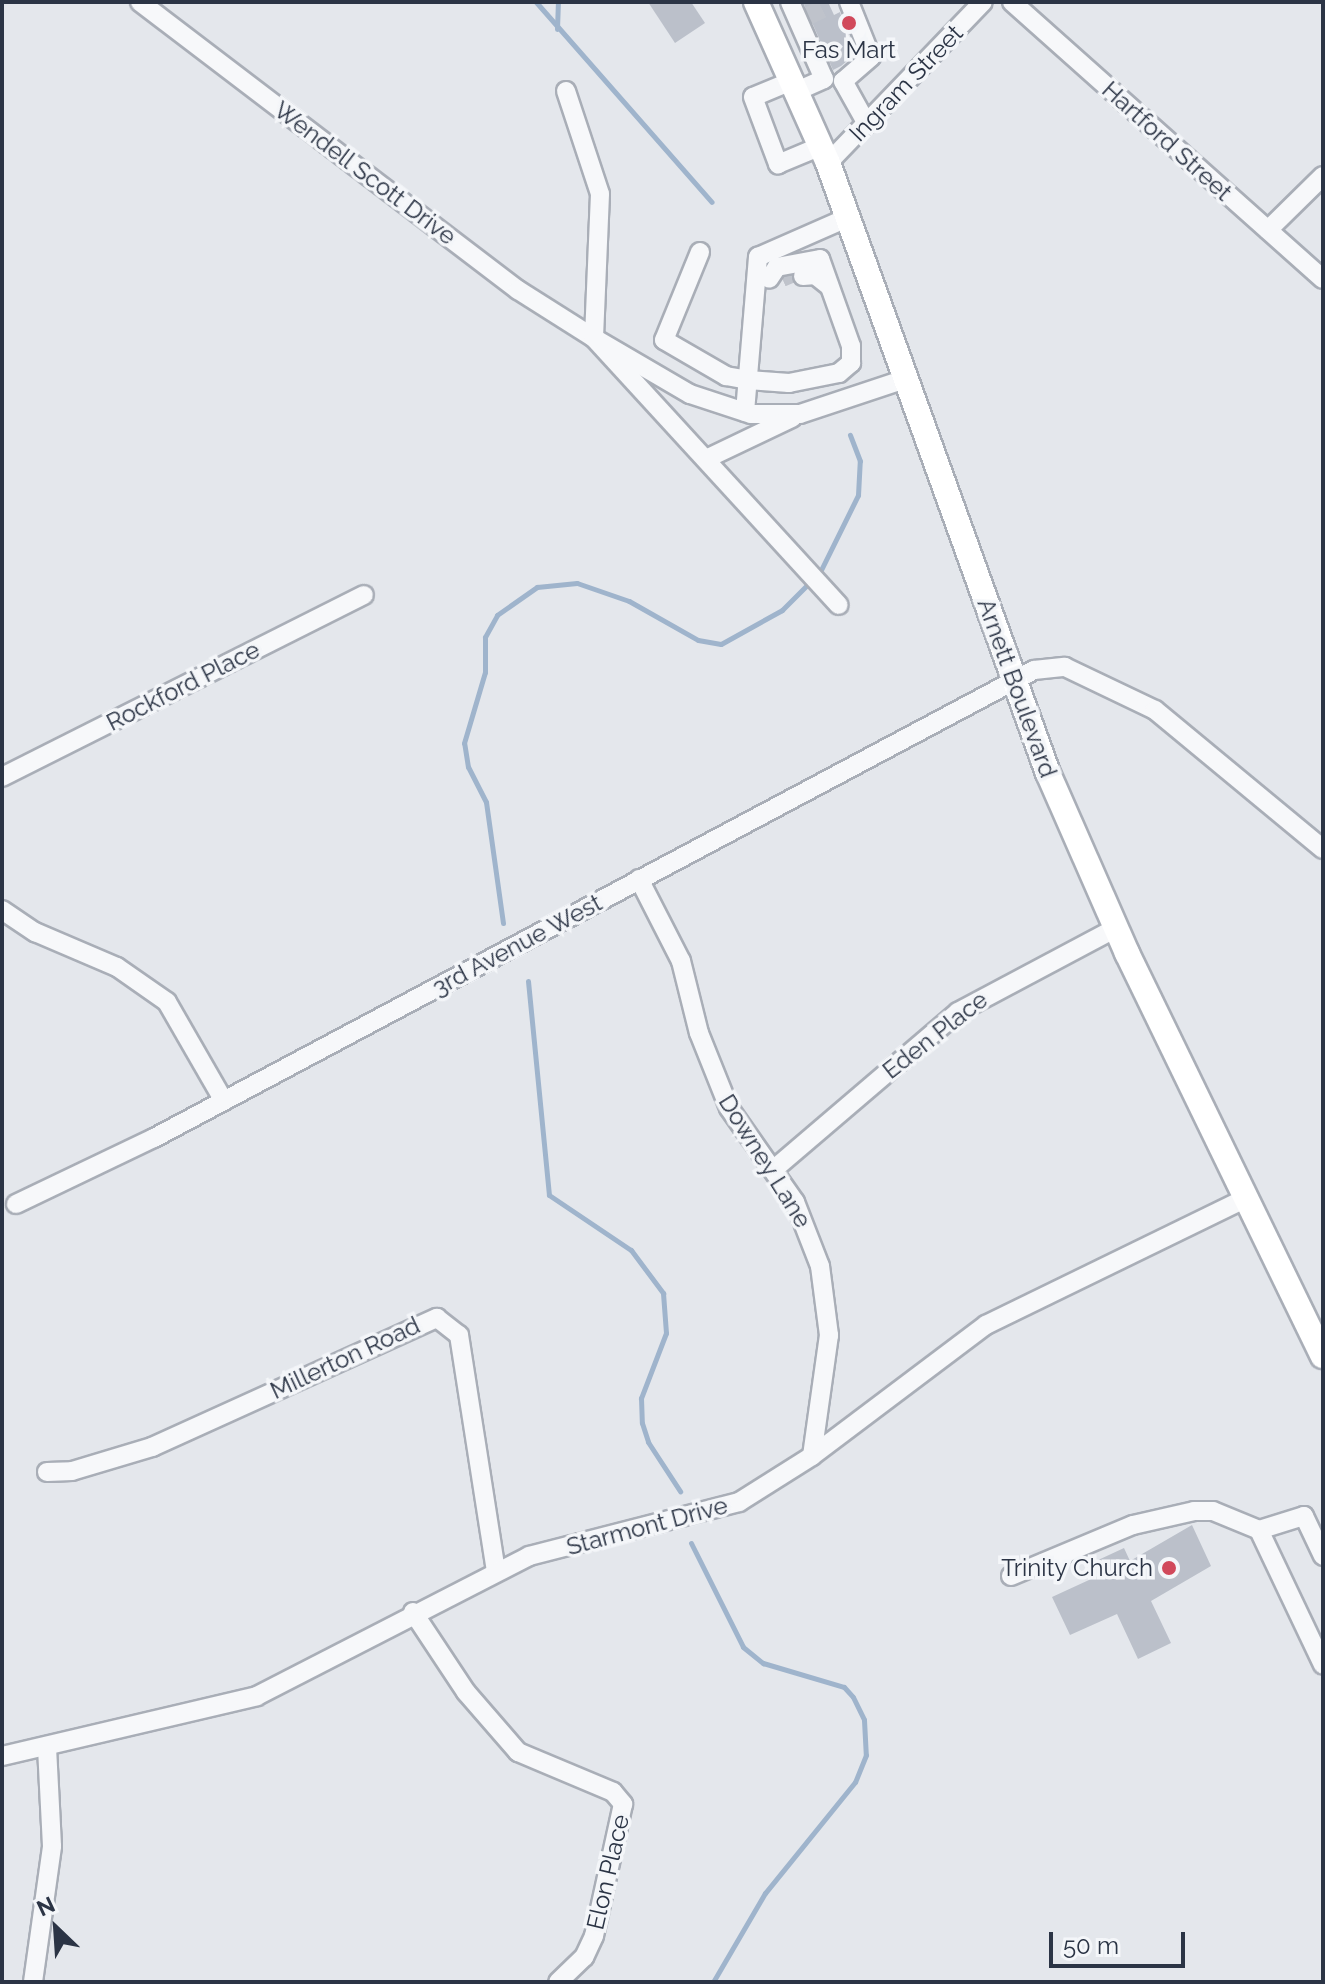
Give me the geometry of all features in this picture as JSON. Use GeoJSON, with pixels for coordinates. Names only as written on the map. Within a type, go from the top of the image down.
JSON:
{"type":"FeatureCollection","features":[{"type":"Feature","properties":{"kind":"main road","name":"Arnett Boulevard"},"geometry":{"type":"LineString","coordinates":[[760,8],[824,154],[1015,681],[1116,928],[1323,1356]]}},
{"type":"Feature","properties":{"kind":"street","name":"Wendell Scott Drive"},"geometry":{"type":"LineString","coordinates":[[140,2],[518,290],[594,338],[690,394],[745,412],[800,414]]}},
{"type":"Feature","properties":{"kind":"street"},"geometry":{"type":"LineString","coordinates":[[760,8],[788,2],[802,19],[820,58],[824,79]]}},
{"type":"Feature","properties":{"kind":"street"},"geometry":{"type":"LineString","coordinates":[[824,154],[778,164],[753,97],[824,79],[843,81],[871,57],[866,36],[849,2]]}},
{"type":"Feature","properties":{"kind":"street","name":"Ingram Street"},"geometry":{"type":"LineString","coordinates":[[824,154],[867,124],[983,2]]}},
{"type":"Feature","properties":{"kind":"street","name":"Hartford Street"},"geometry":{"type":"LineString","coordinates":[[1012,2],[1323,279]]}},
{"type":"Feature","properties":{"kind":"street"},"geometry":{"type":"LineString","coordinates":[[848,45],[866,36]]}},
{"type":"Feature","properties":{"kind":"street"},"geometry":{"type":"LineString","coordinates":[[843,81],[867,124]]}},
{"type":"Feature","properties":{"kind":"street"},"geometry":{"type":"LineString","coordinates":[[566,91],[600,194],[594,338]]}},
{"type":"Feature","properties":{"kind":"street"},"geometry":{"type":"LineString","coordinates":[[1268,230],[1323,176]]}},
{"type":"Feature","properties":{"kind":"street"},"geometry":{"type":"LineString","coordinates":[[773,280],[758,257],[772,246],[847,218]]}},
{"type":"Feature","properties":{"kind":"street"},"geometry":{"type":"LineString","coordinates":[[700,252],[664,340],[726,376],[748,380],[821,380],[851,363],[851,346],[823,266],[814,256],[777,267],[748,380],[745,412]]}},
{"type":"Feature","properties":{"kind":"street"},"geometry":{"type":"LineString","coordinates":[[823,266],[802,273],[815,275],[829,286]]}},
{"type":"Feature","properties":{"kind":"street","name":"Wendell Scott Drive"},"geometry":{"type":"LineString","coordinates":[[594,338],[708,458],[834,601]]}},
{"type":"Feature","properties":{"kind":"street","name":"Wendell Scott Drive"},"geometry":{"type":"LineString","coordinates":[[708,458],[800,414],[905,379]]}},
{"type":"Feature","properties":{"kind":"street","name":"Rockford Place"},"geometry":{"type":"LineString","coordinates":[[2,777],[364,595]]}},
{"type":"Feature","properties":{"kind":"street"},"geometry":{"type":"LineString","coordinates":[[1015,681],[1034,670],[1065,667],[1125,692],[1233,770],[1323,849]]}},
{"type":"Feature","properties":{"kind":"street","name":"3rd Avenue West"},"geometry":{"type":"LineString","coordinates":[[16,1204],[224,1101],[1015,681]]}},
{"type":"Feature","properties":{"kind":"street","name":"Downey Lane"},"geometry":{"type":"LineString","coordinates":[[639,879],[681,961],[699,1033],[729,1108],[773,1170],[809,1229],[827,1294],[827,1367],[812,1456]]}},
{"type":"Feature","properties":{"kind":"street"},"geometry":{"type":"LineString","coordinates":[[2,910],[159,994],[182,1020],[224,1101]]}},
{"type":"Feature","properties":{"kind":"street","name":"Eden Place"},"geometry":{"type":"LineString","coordinates":[[773,1170],[958,1012],[1116,928]]}},
{"type":"Feature","properties":{"kind":"street","name":"Starmont Drive"},"geometry":{"type":"LineString","coordinates":[[2,1756],[257,1696],[413,1612],[529,1556],[707,1514],[763,1490],[986,1325],[1246,1198]]}},
{"type":"Feature","properties":{"kind":"street","name":"Millerton Road"},"geometry":{"type":"LineString","coordinates":[[47,1472],[85,1468],[152,1447],[437,1318],[459,1335],[496,1570]]}},
{"type":"Feature","properties":{"kind":"street"},"geometry":{"type":"LineString","coordinates":[[1011,1576],[1120,1530],[1194,1511],[1213,1511],[1259,1530],[1304,1516],[1320,1543]]}},
{"type":"Feature","properties":{"kind":"street"},"geometry":{"type":"LineString","coordinates":[[1259,1530],[1323,1665]]}},
{"type":"Feature","properties":{"kind":"street","name":"Elon Place"},"geometry":{"type":"LineString","coordinates":[[413,1612],[466,1692],[518,1752],[613,1792],[623,1804],[594,1936],[584,1957],[558,1982]]}},
{"type":"Feature","properties":{"kind":"street"},"geometry":{"type":"LineString","coordinates":[[33,1982],[52,1846],[47,1746]]}},
{"type":"Feature","properties":{"kind":"building"},"geometry":{"type":"Polygon","coordinates":[[[648,2],[691,2],[705,23],[675,43],[648,2]]]}},
{"type":"Feature","properties":{"kind":"building"},"geometry":{"type":"Polygon","coordinates":[[[803,2],[828,2],[834,15],[840,12],[853,56],[841,66],[833,70],[803,2]]]}},
{"type":"Feature","properties":{"kind":"building"},"geometry":{"type":"Polygon","coordinates":[[[1192,1525],[1211,1566],[1151,1601],[1171,1643],[1138,1659],[1117,1614],[1070,1635],[1052,1597],[1102,1574],[1096,1561],[1124,1548],[1130,1561],[1192,1525]]]}},
{"type":"Feature","properties":{"kind":"waterway"},"geometry":{"type":"LineString","coordinates":[[536,2],[712,202]]}},
{"type":"Feature","properties":{"kind":"waterway"},"geometry":{"type":"LineString","coordinates":[[557,29],[558,2]]}},
{"type":"Feature","properties":{"kind":"waterway"},"geometry":{"type":"LineString","coordinates":[[819,574],[858,495],[860,461],[850,435]]}},
{"type":"Feature","properties":{"kind":"waterway"},"geometry":{"type":"LineString","coordinates":[[503,923],[486,802],[468,767],[464,743],[485,672],[485,637],[497,615],[537,587],[577,583],[629,601],[698,640],[721,644],[782,610],[811,581]]}},
{"type":"Feature","properties":{"kind":"waterway"},"geometry":{"type":"LineString","coordinates":[[528,981],[549,1195],[631,1250],[663,1293],[666,1333],[641,1398],[642,1423],[648,1442],[680,1491]]}},
{"type":"Feature","properties":{"kind":"waterway"},"geometry":{"type":"LineString","coordinates":[[691,1543],[743,1647],[763,1663],[844,1687],[853,1697],[864,1720],[866,1755],[855,1782],[765,1893],[713,1982]]}},
{"type":"Feature","properties":{"kind":"tunnel"},"geometry":{"type":"LineString","coordinates":[[806,17],[829,6]]}},
{"type":"Feature","properties":{"kind":"tunnel"},"geometry":{"type":"LineString","coordinates":[[825,56],[848,45]]}},
{"type":"Feature","properties":{"kind":"tunnel"},"geometry":{"type":"LineString","coordinates":[[782,278],[801,270]]}},
{"type":"Feature","properties":{"kind":"place","name":"Fas Mart"},"geometry":{"type":"Point","coordinates":[849,23]}},
{"type":"Feature","properties":{"kind":"place","name":"Trinity Church"},"geometry":{"type":"Point","coordinates":[1169,1568]}}]}
